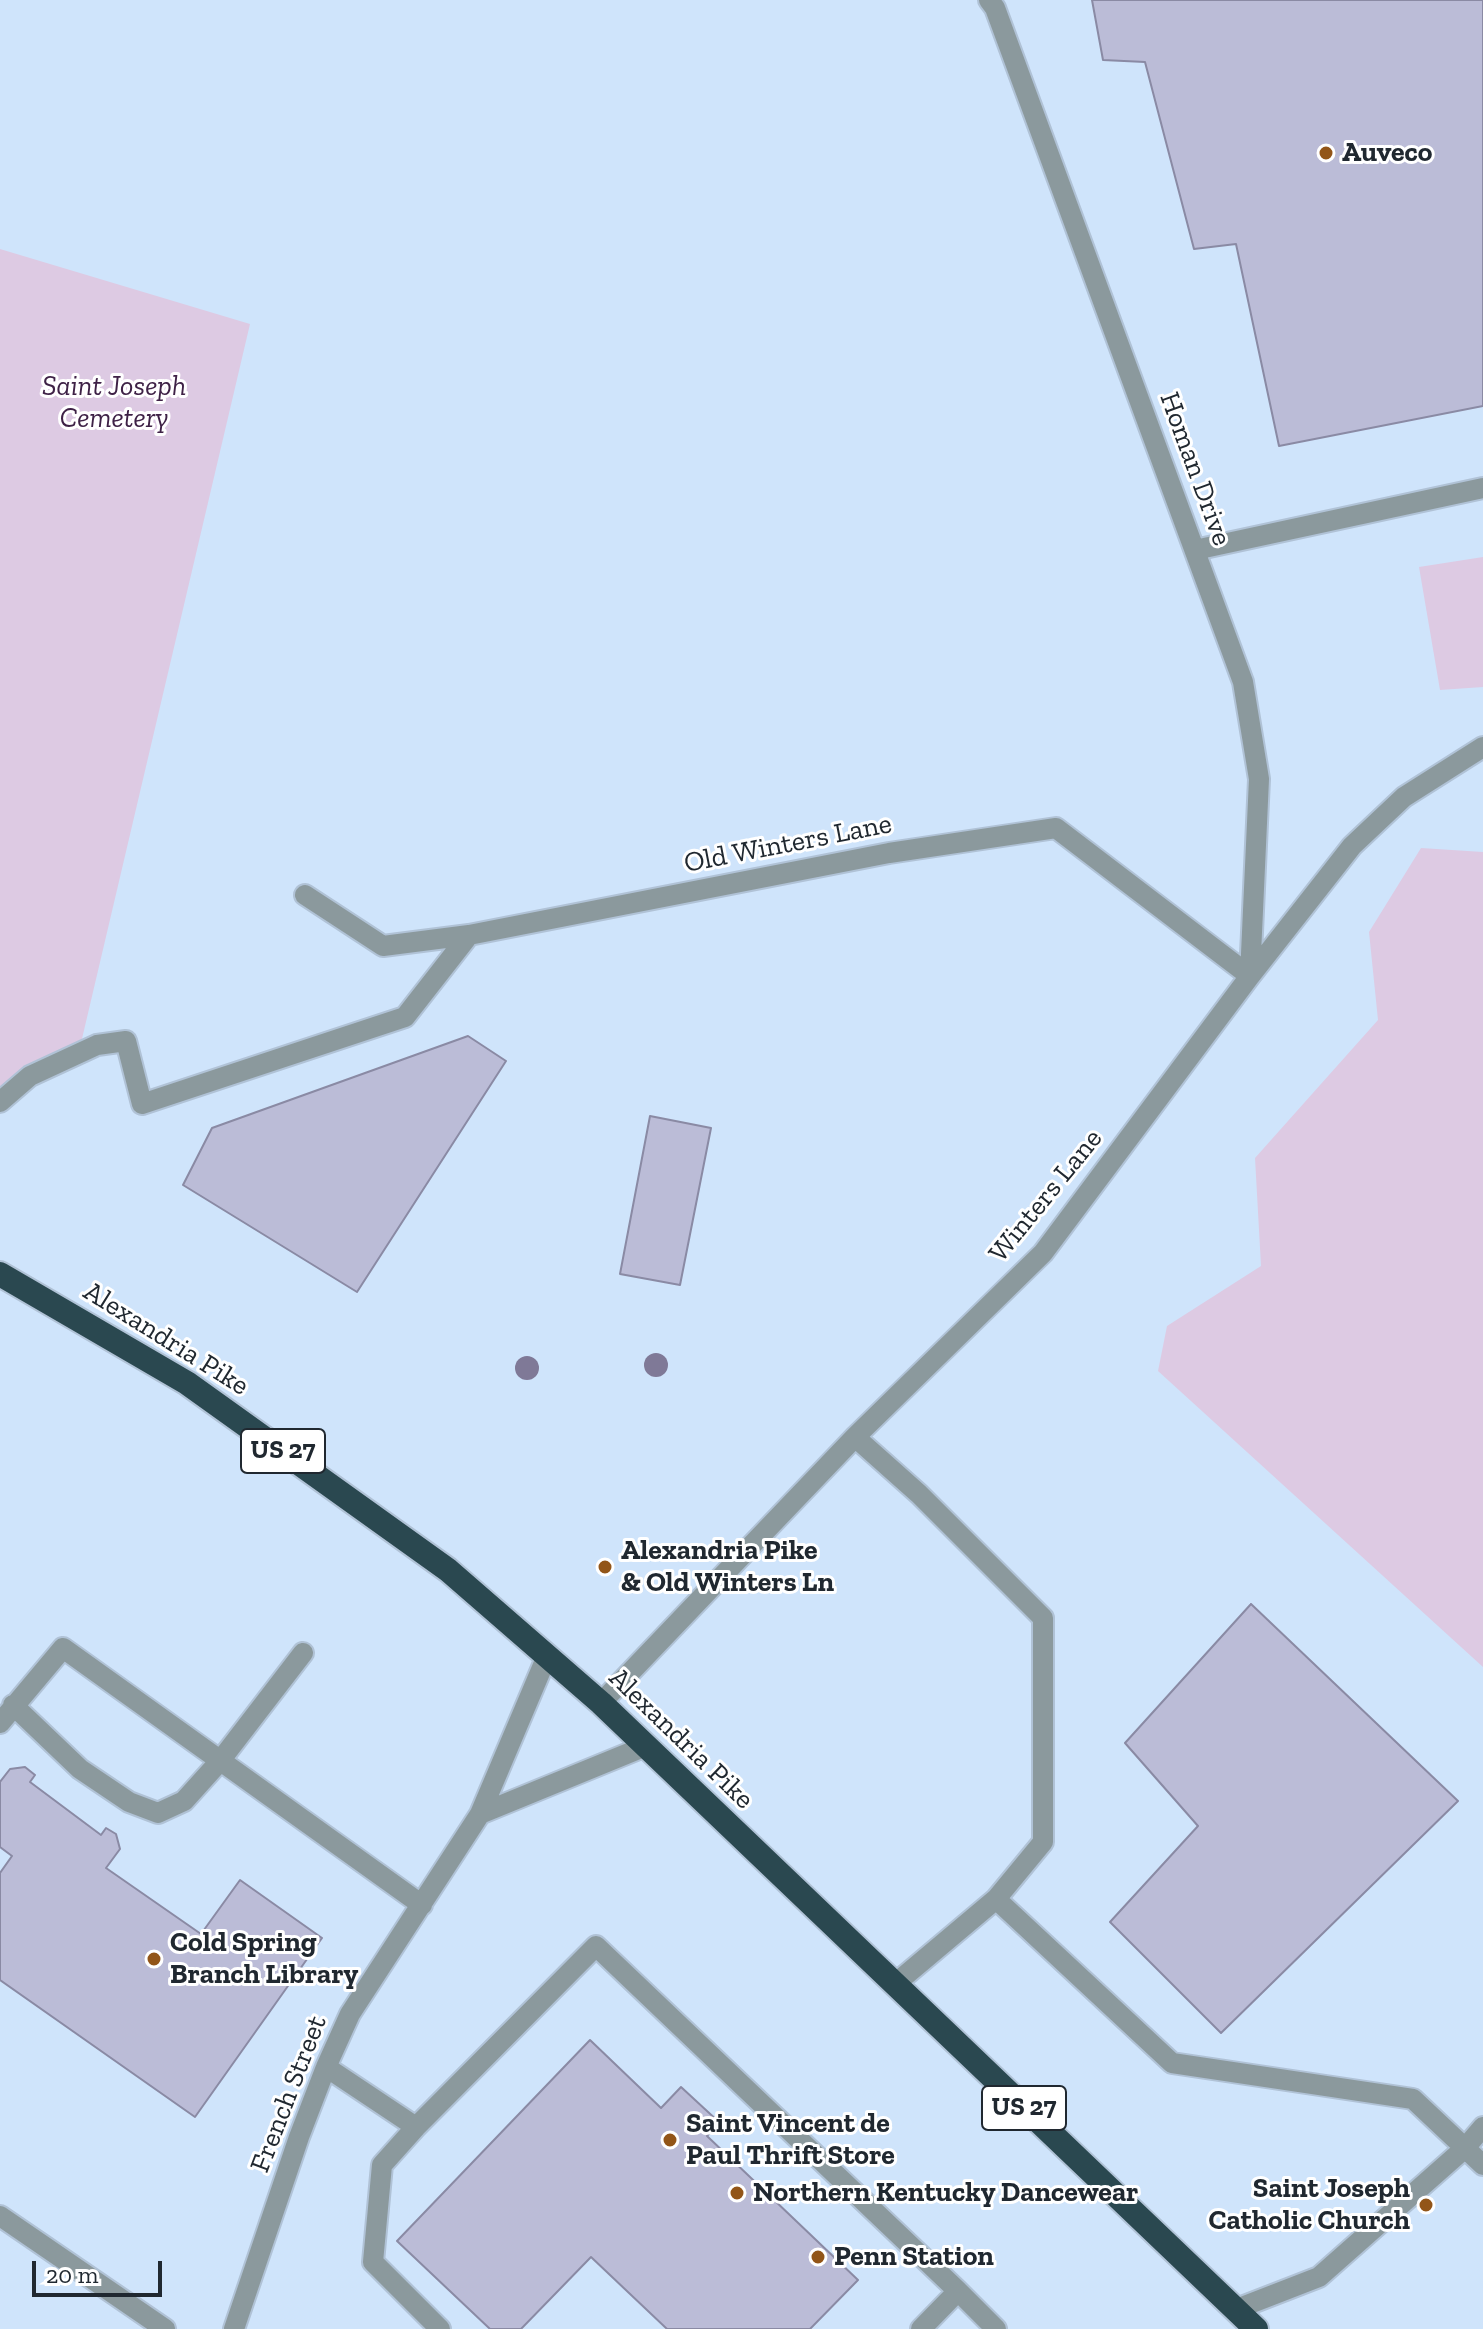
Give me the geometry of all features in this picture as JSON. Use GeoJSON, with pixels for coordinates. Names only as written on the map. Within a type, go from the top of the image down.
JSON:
{"type":"FeatureCollection","features":[{"type":"Feature","properties":{"kind":"highway","name":"Alexandria Pike"},"geometry":{"type":"LineString","coordinates":[[0,1274],[187,1383],[448,1570],[601,1703],[1256,2329]]}},
{"type":"Feature","properties":{"kind":"street","name":"Homan Drive"},"geometry":{"type":"LineString","coordinates":[[989,0],[995,8],[1243,682],[1259,779],[1250,976]]}},
{"type":"Feature","properties":{"kind":"street"},"geometry":{"type":"LineString","coordinates":[[1195,550],[1483,488]]}},
{"type":"Feature","properties":{"kind":"street","name":"Winters Lane"},"geometry":{"type":"LineString","coordinates":[[601,1703],[855,1437],[1043,1253],[1250,976],[1352,846],[1404,797],[1483,747]]}},
{"type":"Feature","properties":{"kind":"street","name":"Old Winters Lane"},"geometry":{"type":"LineString","coordinates":[[305,895],[383,946],[469,935],[889,853],[1056,828],[1250,976]]}},
{"type":"Feature","properties":{"kind":"street"},"geometry":{"type":"LineString","coordinates":[[0,1102],[30,1076],[97,1045],[126,1041],[142,1104],[405,1017],[469,935]]}},
{"type":"Feature","properties":{"kind":"street"},"geometry":{"type":"LineString","coordinates":[[855,1437],[919,1494],[1043,1618],[1043,1842],[996,1899],[895,1984]]}},
{"type":"Feature","properties":{"kind":"street"},"geometry":{"type":"LineString","coordinates":[[0,1723],[63,1648],[422,1905]]}},
{"type":"Feature","properties":{"kind":"street"},"geometry":{"type":"LineString","coordinates":[[13,1705],[80,1769],[129,1802],[158,1813],[184,1801],[220,1761],[303,1653]]}},
{"type":"Feature","properties":{"kind":"street","name":"French Street"},"geometry":{"type":"LineString","coordinates":[[234,2329],[326,2067],[350,2014],[480,1814],[547,1656]]}},
{"type":"Feature","properties":{"kind":"street"},"geometry":{"type":"LineString","coordinates":[[480,1814],[646,1746]]}},
{"type":"Feature","properties":{"kind":"street"},"geometry":{"type":"LineString","coordinates":[[996,1899],[1172,2063],[1413,2099],[1483,2165]]}},
{"type":"Feature","properties":{"kind":"street"},"geometry":{"type":"LineString","coordinates":[[440,2329],[373,2262],[382,2165],[596,1946],[996,2329]]}},
{"type":"Feature","properties":{"kind":"street"},"geometry":{"type":"LineString","coordinates":[[326,2067],[416,2127]]}},
{"type":"Feature","properties":{"kind":"street"},"geometry":{"type":"LineString","coordinates":[[1234,2310],[1319,2277],[1465,2148],[1483,2127]]}},
{"type":"Feature","properties":{"kind":"street"},"geometry":{"type":"LineString","coordinates":[[0,2216],[165,2329]]}},
{"type":"Feature","properties":{"kind":"street"},"geometry":{"type":"LineString","coordinates":[[921,2329],[958,2291]]}},
{"type":"Feature","properties":{"kind":"green space","name":"Saint Joseph Cemetery"},"geometry":{"type":"Polygon","coordinates":[[[0,249],[250,324],[81,1043],[0,1102],[0,249]]]}},
{"type":"Feature","properties":{"kind":"green space"},"geometry":{"type":"Polygon","coordinates":[[[1483,557],[1483,687],[1440,690],[1419,567],[1483,557]]]}},
{"type":"Feature","properties":{"kind":"green space"},"geometry":{"type":"Polygon","coordinates":[[[1421,848],[1483,852],[1483,1667],[1158,1371],[1167,1326],[1261,1266],[1255,1158],[1378,1020],[1369,932],[1421,848]]]}},
{"type":"Feature","properties":{"kind":"building","name":"Auveco"},"geometry":{"type":"Polygon","coordinates":[[[1092,0],[1483,0],[1483,406],[1279,446],[1236,244],[1194,249],[1145,62],[1103,60],[1092,0]]]}},
{"type":"Feature","properties":{"kind":"building"},"geometry":{"type":"Polygon","coordinates":[[[468,1036],[506,1061],[357,1292],[183,1185],[212,1128],[468,1036]]]}},
{"type":"Feature","properties":{"kind":"building"},"geometry":{"type":"Polygon","coordinates":[[[650,1116],[711,1128],[680,1285],[620,1274],[650,1116]]]}},
{"type":"Feature","properties":{"kind":"building"},"geometry":{"type":"Polygon","coordinates":[[[1251,1604],[1458,1801],[1221,2033],[1110,1922],[1198,1826],[1125,1743],[1251,1604]]]}},
{"type":"Feature","properties":{"kind":"building","name":"Cold Spring Branch Library"},"geometry":{"type":"Polygon","coordinates":[[[25,1767],[35,1775],[30,1782],[101,1835],[106,1828],[116,1834],[120,1849],[106,1868],[201,1934],[240,1880],[322,1938],[195,2117],[0,1980],[0,1873],[12,1856],[0,1847],[0,1782],[10,1769],[25,1767]]]}},
{"type":"Feature","properties":{"kind":"building"},"geometry":{"type":"Polygon","coordinates":[[[590,2040],[661,2108],[681,2087],[720,2123],[707,2136],[858,2280],[810,2329],[667,2329],[591,2257],[521,2329],[490,2329],[397,2241],[590,2040]]]}},
{"type":"Feature","properties":{"kind":"place","name":"Auveco"},"geometry":{"type":"Point","coordinates":[1326,153]}},
{"type":"Feature","properties":{"kind":"place","name":"Alexandria Pike & Old Winters Ln"},"geometry":{"type":"Point","coordinates":[605,1567]}},
{"type":"Feature","properties":{"kind":"place","name":"Cold Spring Branch Library"},"geometry":{"type":"Point","coordinates":[154,1959]}},
{"type":"Feature","properties":{"kind":"place","name":"Saint Vincent de Paul Thrift Store"},"geometry":{"type":"Point","coordinates":[670,2140]}},
{"type":"Feature","properties":{"kind":"place","name":"Northern Kentucky Dancewear"},"geometry":{"type":"Point","coordinates":[737,2193]}},
{"type":"Feature","properties":{"kind":"place","name":"Saint Joseph Catholic Church"},"geometry":{"type":"Point","coordinates":[1426,2205]}},
{"type":"Feature","properties":{"kind":"place","name":"Penn Station"},"geometry":{"type":"Point","coordinates":[818,2257]}}]}
